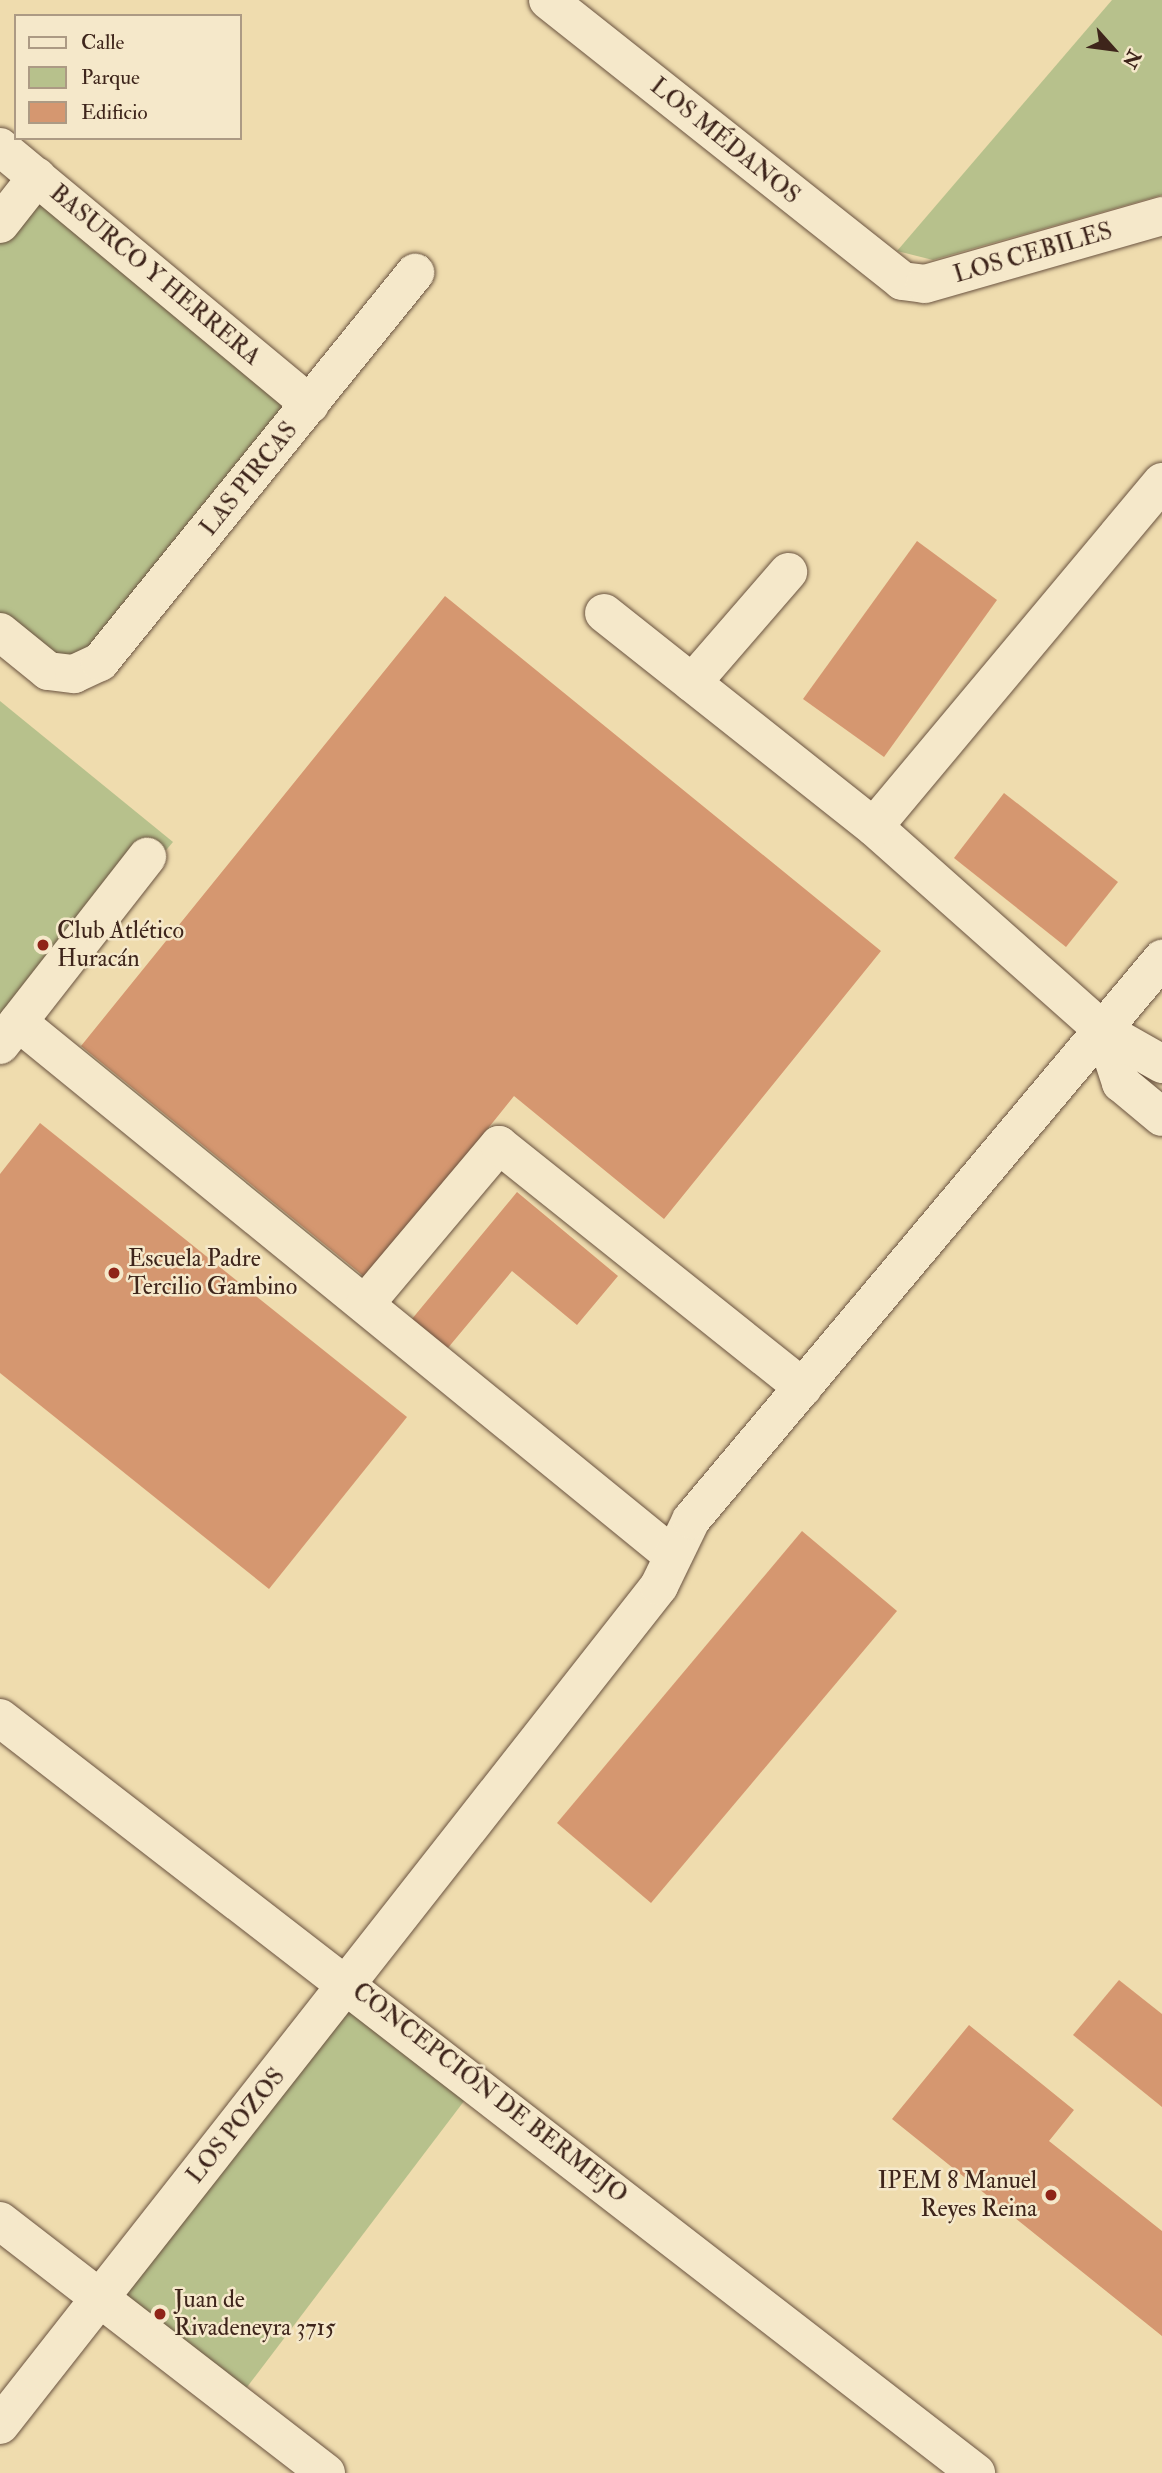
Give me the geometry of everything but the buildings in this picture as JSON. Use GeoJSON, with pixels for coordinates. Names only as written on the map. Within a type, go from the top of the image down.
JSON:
{"type":"FeatureCollection","features":[{"type":"Feature","properties":{"kind":"street","name":"LOS MÉDANOS"},"geometry":{"type":"LineString","coordinates":[[548,0],[902,281]]}},
{"type":"Feature","properties":{"kind":"street","name":"BASURCO Y HERRERA"},"geometry":{"type":"LineString","coordinates":[[0,147],[310,404]]}},
{"type":"Feature","properties":{"kind":"street"},"geometry":{"type":"LineString","coordinates":[[0,224],[37,177]]}},
{"type":"Feature","properties":{"kind":"street","name":"LOS CEBILES"},"geometry":{"type":"LineString","coordinates":[[902,281],[925,284],[1162,216]]}},
{"type":"Feature","properties":{"kind":"street","name":"LAS PIRCAS"},"geometry":{"type":"LineString","coordinates":[[0,632],[48,671],[74,674],[100,662],[415,273]]}},
{"type":"Feature","properties":{"kind":"street"},"geometry":{"type":"LineString","coordinates":[[874,827],[1162,482]]}},
{"type":"Feature","properties":{"kind":"street"},"geometry":{"type":"LineString","coordinates":[[692,683],[788,572]]}},
{"type":"Feature","properties":{"kind":"street"},"geometry":{"type":"LineString","coordinates":[[604,613],[874,827],[1104,1031],[1162,1064]]}},
{"type":"Feature","properties":{"kind":"street"},"geometry":{"type":"LineString","coordinates":[[147,857],[9,1034],[365,1304],[672,1555]]}},
{"type":"Feature","properties":{"kind":"street","name":"LOS POZOS"},"geometry":{"type":"LineString","coordinates":[[0,2425],[473,1828],[659,1586],[691,1520],[1162,959]]}},
{"type":"Feature","properties":{"kind":"street"},"geometry":{"type":"LineString","coordinates":[[1104,1031],[1121,1083],[1162,1117]]}},
{"type":"Feature","properties":{"kind":"street"},"geometry":{"type":"LineString","coordinates":[[365,1304],[499,1145],[803,1388]]}},
{"type":"Feature","properties":{"kind":"street","name":"CONCEPCIÓN DE BERMEJO"},"geometry":{"type":"LineString","coordinates":[[0,1718],[350,1984],[976,2473]]}},
{"type":"Feature","properties":{"kind":"street"},"geometry":{"type":"LineString","coordinates":[[0,2221],[326,2473]]}},
{"type":"Feature","properties":{"kind":"green space"},"geometry":{"type":"Polygon","coordinates":[[[1112,0],[1162,0],[1162,195],[933,260],[897,251],[1112,0]]]}},
{"type":"Feature","properties":{"kind":"green space"},"geometry":{"type":"Polygon","coordinates":[[[37,177],[311,399],[74,674],[0,632],[0,224],[37,177]]]}},
{"type":"Feature","properties":{"kind":"green space","name":"Club Atlético Huracán"},"geometry":{"type":"Polygon","coordinates":[[[0,701],[173,842],[0,1047],[0,701]]]}},
{"type":"Feature","properties":{"kind":"green space"},"geometry":{"type":"Polygon","coordinates":[[[350,1984],[477,2084],[235,2403],[99,2297],[350,1984]]]}},
{"type":"Feature","properties":{"kind":"place","name":"Club Atlético Huracán"},"geometry":{"type":"Point","coordinates":[43,945]}},
{"type":"Feature","properties":{"kind":"place","name":"Escuela Padre Tercilio Gambino"},"geometry":{"type":"Point","coordinates":[114,1273]}},
{"type":"Feature","properties":{"kind":"place","name":"IPEM 8 Manuel Reyes Reina"},"geometry":{"type":"Point","coordinates":[1051,2195]}},
{"type":"Feature","properties":{"kind":"place","name":"Juan de Rivadeneyra 3715"},"geometry":{"type":"Point","coordinates":[160,2314]}}]}
